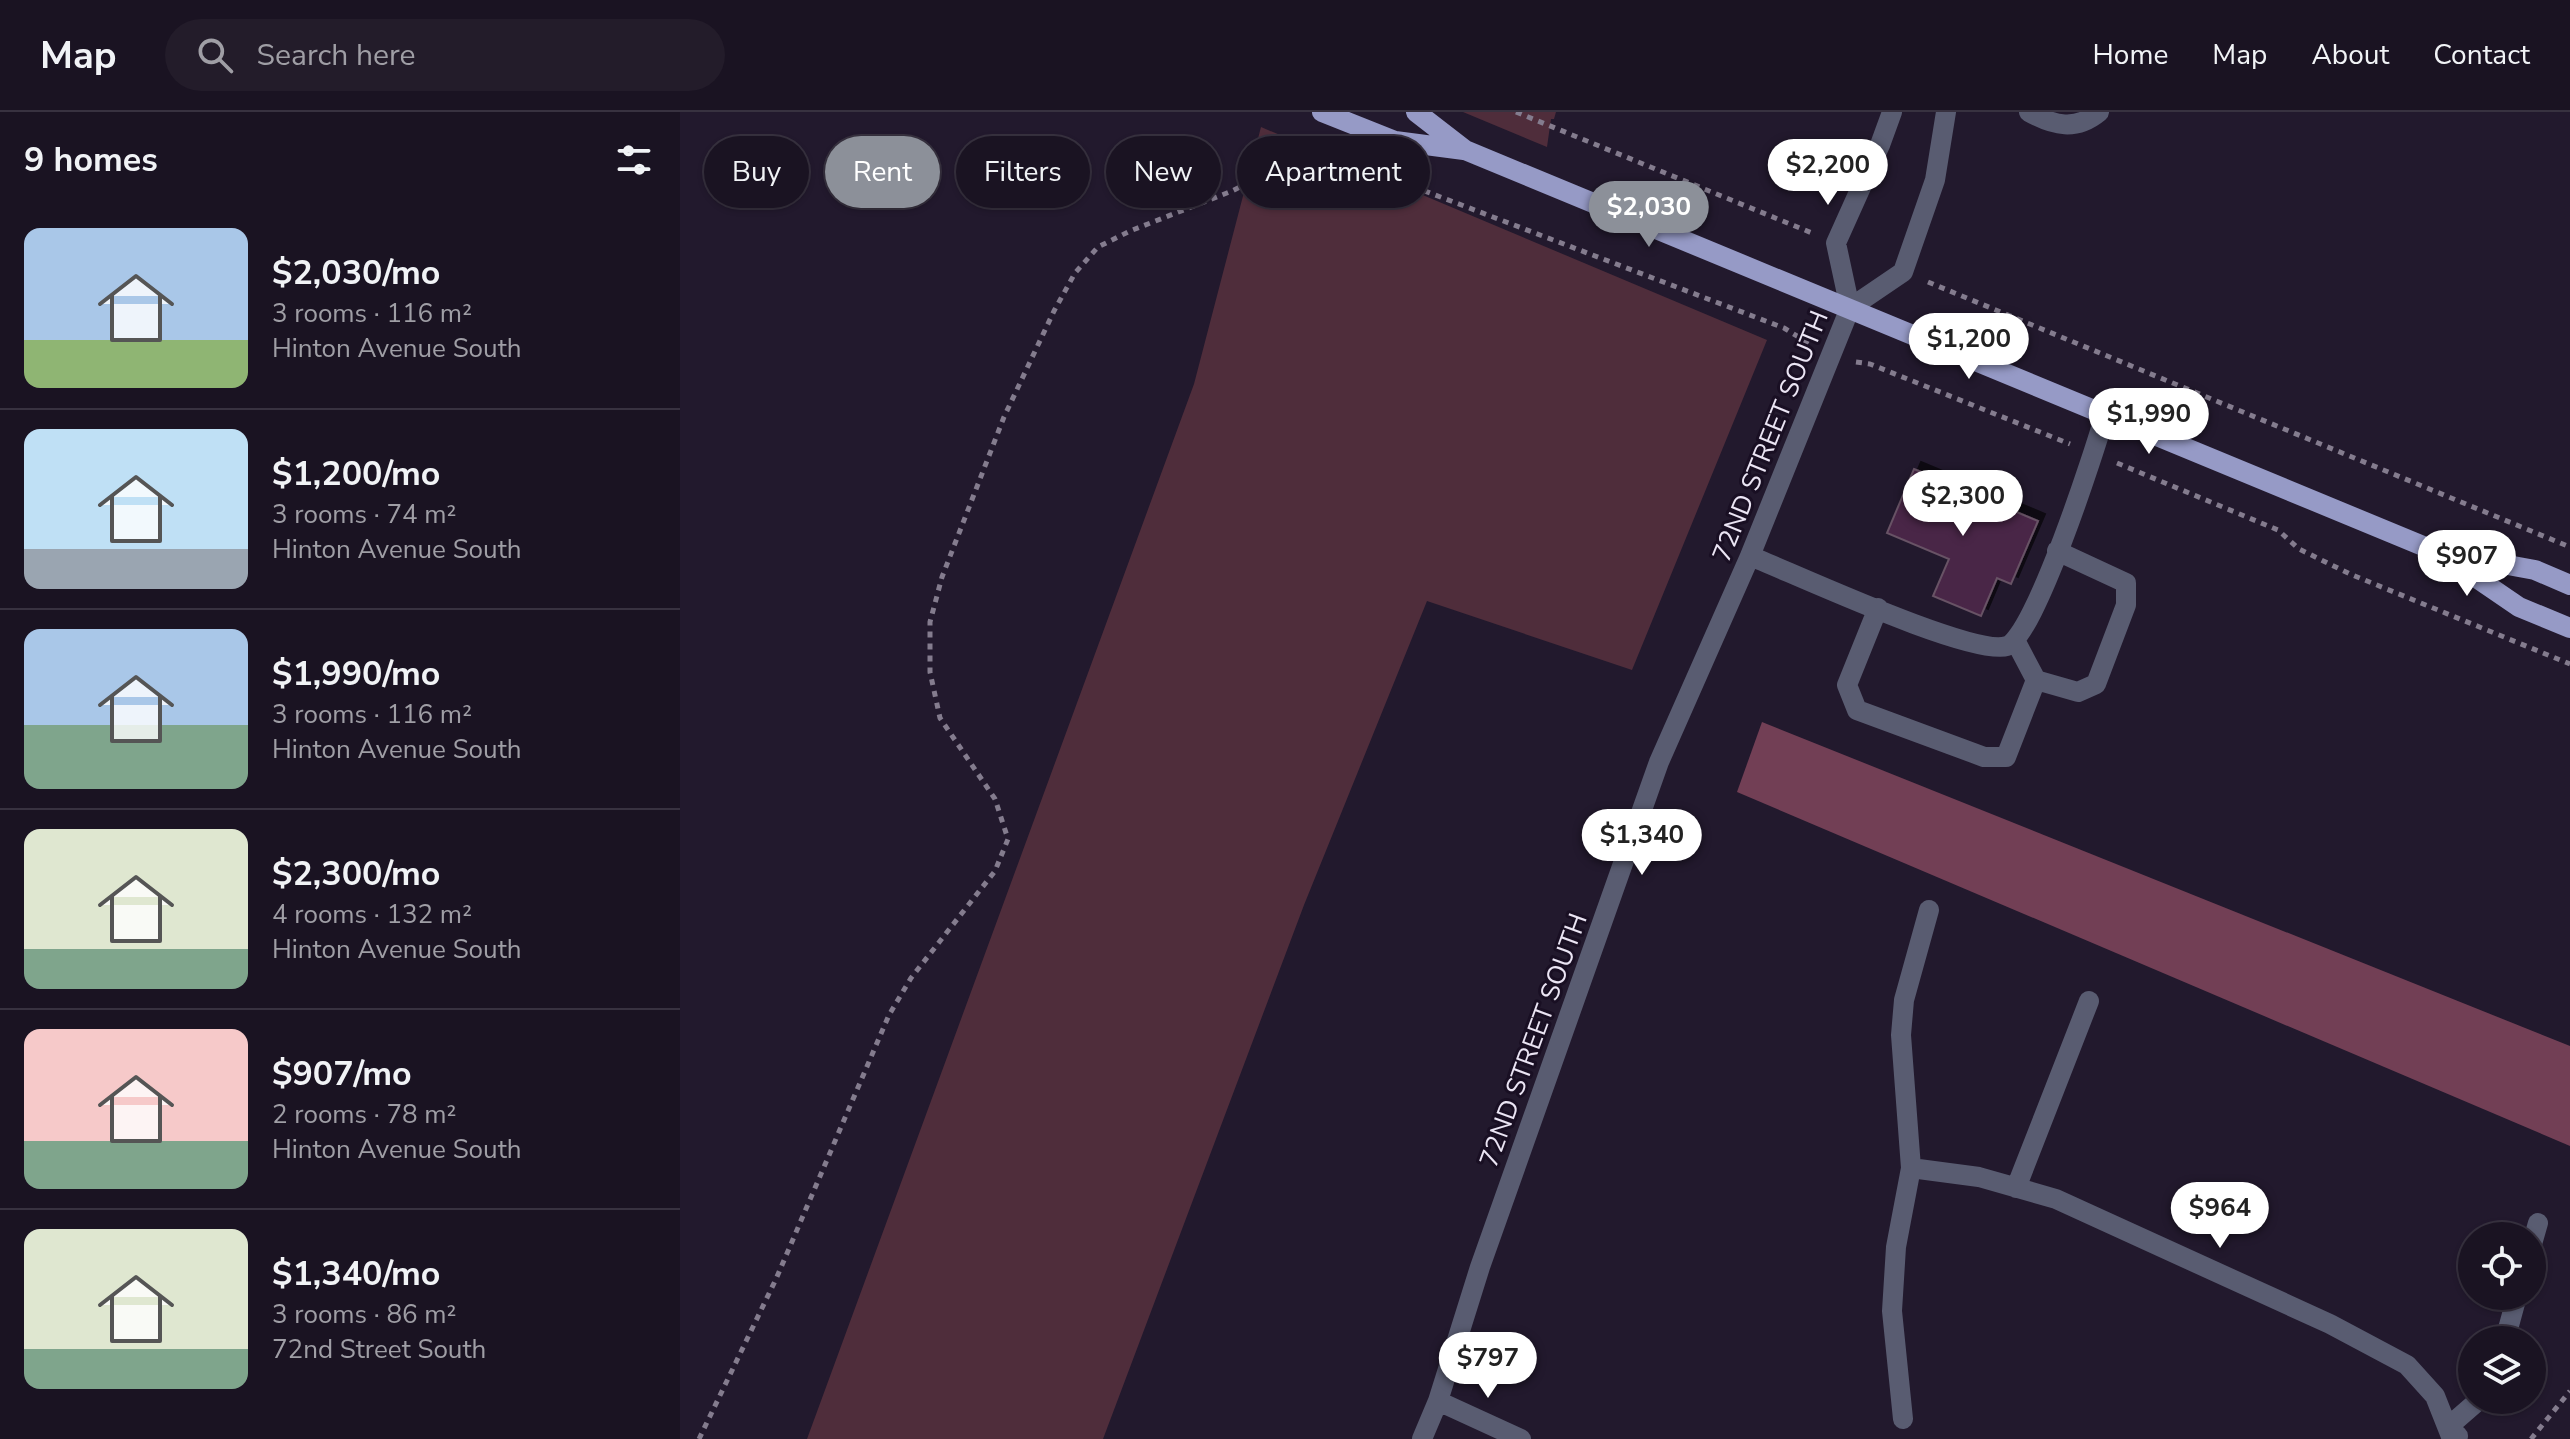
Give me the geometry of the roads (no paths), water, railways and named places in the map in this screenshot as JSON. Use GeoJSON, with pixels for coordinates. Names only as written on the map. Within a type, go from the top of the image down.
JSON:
{"type":"FeatureCollection","features":[{"type":"Feature","properties":{"kind":"main road"},"geometry":{"type":"LineString","coordinates":[[1322,112],[1395,141],[1465,150],[1850,308],[2440,553],[2519,607],[2570,628]]}},
{"type":"Feature","properties":{"kind":"main road"},"geometry":{"type":"LineString","coordinates":[[1416,112],[1465,150]]}},
{"type":"Feature","properties":{"kind":"main road"},"geometry":{"type":"LineString","coordinates":[[2440,553],[2535,570],[2570,585]]}},
{"type":"Feature","properties":{"kind":"street","name":"72ND STREET SOUTH"},"geometry":{"type":"LineString","coordinates":[[1850,308],[1836,243],[1892,112]]}},
{"type":"Feature","properties":{"kind":"street","name":"72ND STREET SOUTH"},"geometry":{"type":"LineString","coordinates":[[1422,1439],[1438,1401],[1480,1267],[1659,762],[1750,556],[1850,308],[1903,272],[1935,180],[1946,112]]}},
{"type":"Feature","properties":{"kind":"street"},"geometry":{"type":"LineString","coordinates":[[2029,112],[2066,125],[2080,124],[2099,112]]}},
{"type":"Feature","properties":{"kind":"street"},"geometry":{"type":"LineString","coordinates":[[1750,556],[1951,639],[2005,647],[2016,642],[2032,614],[2095,454],[2105,414]]}},
{"type":"Feature","properties":{"kind":"street"},"geometry":{"type":"LineString","coordinates":[[2016,642],[2036,680],[2078,692],[2096,684],[2126,605],[2126,583],[2057,551]]}},
{"type":"Feature","properties":{"kind":"street"},"geometry":{"type":"LineString","coordinates":[[1878,608],[1847,685],[1857,710],[1984,757],[2006,757],[2036,680]]}},
{"type":"Feature","properties":{"kind":"street"},"geometry":{"type":"LineString","coordinates":[[1903,1419],[1892,1311],[1896,1247],[1911,1168],[1901,1035],[1904,1000],[1929,910]]}},
{"type":"Feature","properties":{"kind":"street"},"geometry":{"type":"LineString","coordinates":[[2016,1188],[2089,1001]]}},
{"type":"Feature","properties":{"kind":"street"},"geometry":{"type":"LineString","coordinates":[[1911,1168],[1979,1177],[2056,1199],[2330,1324],[2407,1365],[2435,1396],[2454,1435],[2469,1414]]}},
{"type":"Feature","properties":{"kind":"street"},"geometry":{"type":"LineString","coordinates":[[1438,1401],[1521,1439]]}}]}
